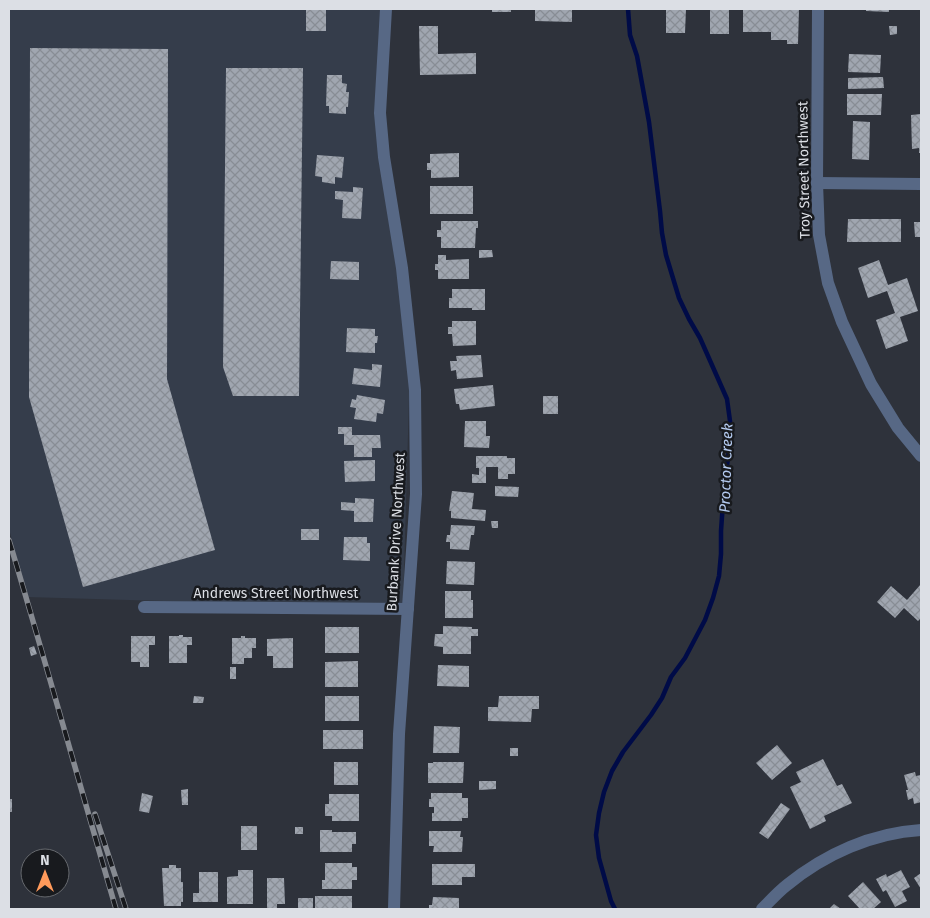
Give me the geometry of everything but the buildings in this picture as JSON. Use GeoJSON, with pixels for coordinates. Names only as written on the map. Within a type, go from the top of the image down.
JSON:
{"type":"FeatureCollection","features":[{"type":"Feature","properties":{"kind":"street","name":"Burbank Drive Northwest"},"geometry":{"type":"LineString","coordinates":[[386,9],[380,113],[384,157],[402,268],[415,390],[416,494],[399,734],[394,909]]}},
{"type":"Feature","properties":{"kind":"street","name":"Troy Street Northwest"},"geometry":{"type":"LineString","coordinates":[[818,9],[817,183],[819,236],[828,283],[842,322],[871,384],[898,428],[921,456]]}},
{"type":"Feature","properties":{"kind":"street"},"geometry":{"type":"LineString","coordinates":[[817,183],[921,184]]}},
{"type":"Feature","properties":{"kind":"street","name":"Andrews Street Northwest"},"geometry":{"type":"LineString","coordinates":[[144,607],[408,609]]}},
{"type":"Feature","properties":{"kind":"street"},"geometry":{"type":"LineString","coordinates":[[762,909],[786,885],[822,860],[863,841],[906,831],[921,830]]}},
{"type":"Feature","properties":{"kind":"shaded area"},"geometry":{"type":"Polygon","coordinates":[[[9,9],[385,9],[381,135],[410,365],[403,608],[27,597],[9,529],[9,9]]]}},
{"type":"Feature","properties":{"kind":"waterway","name":"Proctor Creek"},"geometry":{"type":"LineString","coordinates":[[615,909],[599,858],[596,835],[604,792],[612,771],[623,752],[651,715],[662,698],[671,677],[685,658],[705,620],[713,598],[719,576],[724,488],[730,443],[727,399],[700,338],[679,298],[666,255],[649,122],[637,56],[630,35],[628,9]]}},
{"type":"Feature","properties":{"kind":"railway"},"geometry":{"type":"LineString","coordinates":[[9,540],[116,909]]}},
{"type":"Feature","properties":{"kind":"railway"},"geometry":{"type":"LineString","coordinates":[[95,814],[126,909]]}}]}
